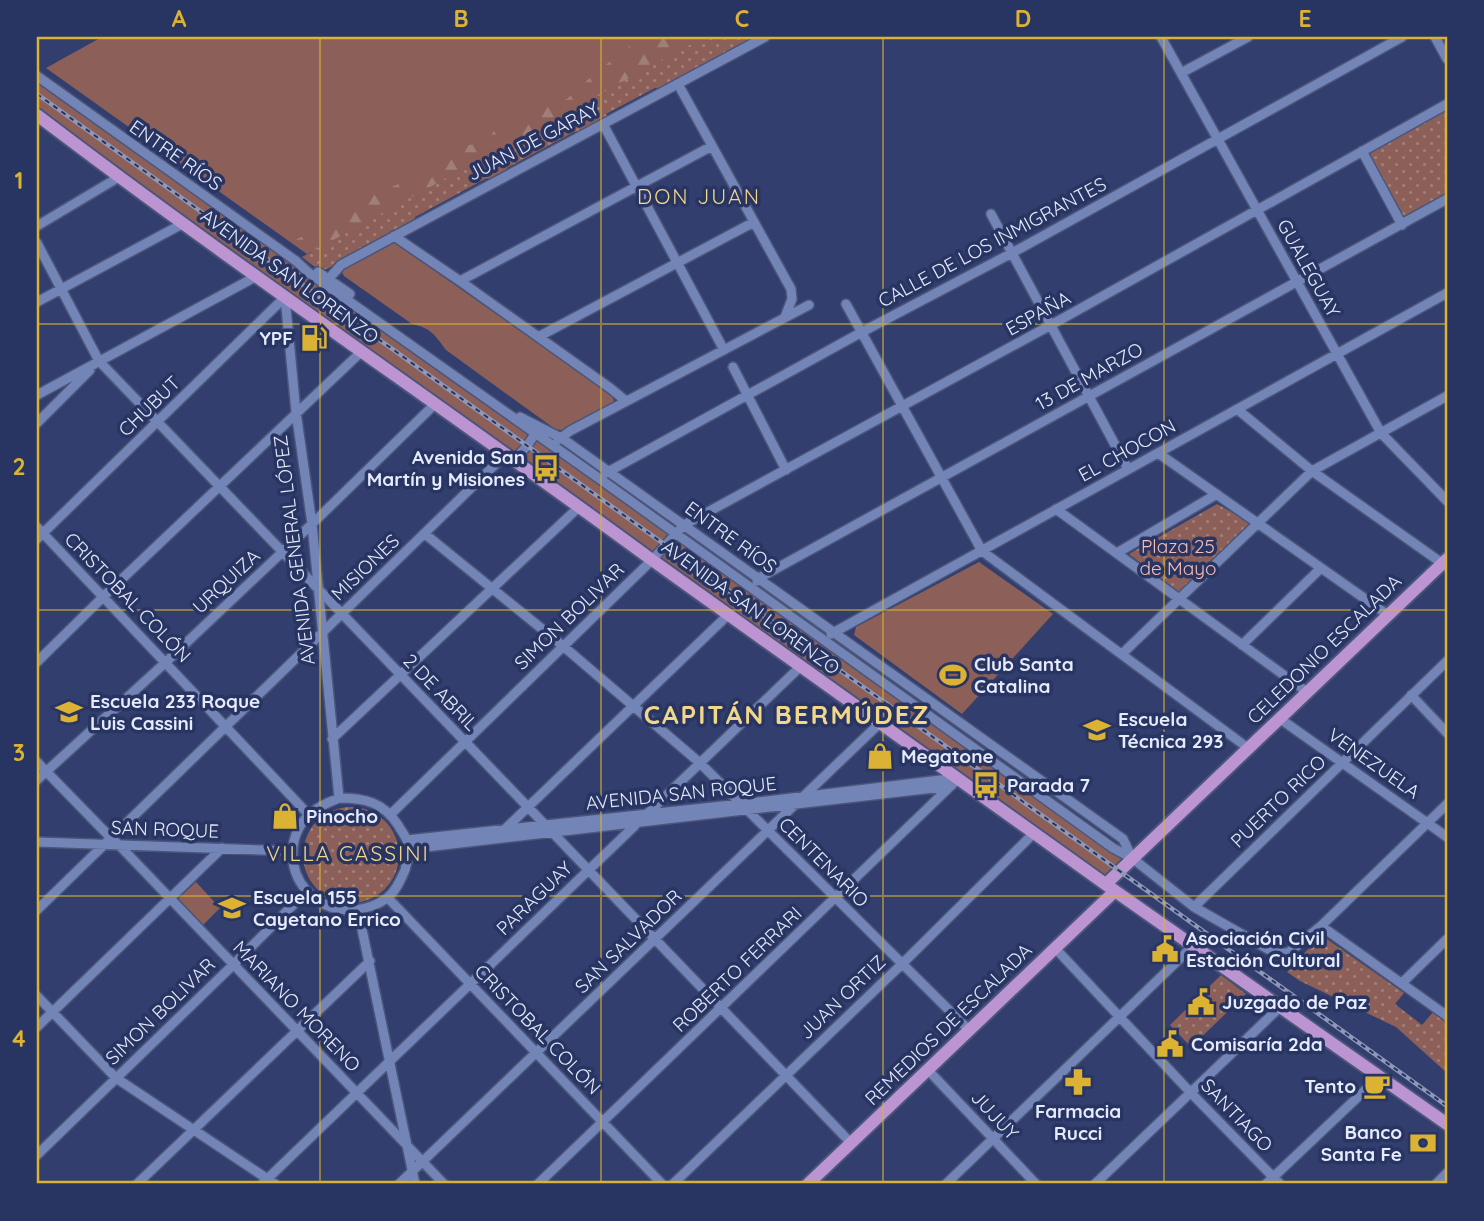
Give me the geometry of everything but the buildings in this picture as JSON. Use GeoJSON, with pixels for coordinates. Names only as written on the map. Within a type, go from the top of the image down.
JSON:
{"type":"FeatureCollection","features":[{"type":"Feature","properties":{"kind":"main road","name":"AVENIDA SAN LORENZO"},"geometry":{"type":"LineString","coordinates":[[37,115],[361,352],[880,723],[955,782],[1034,833],[1447,1125]]}},
{"type":"Feature","properties":{"kind":"main road","name":"CELEDONIO ESCALADA"},"geometry":{"type":"LineString","coordinates":[[1110,887],[1132,858],[1446,563]]}},
{"type":"Feature","properties":{"kind":"main road","name":"REMEDIOS DE ESCALADA"},"geometry":{"type":"LineString","coordinates":[[808,1184],[1055,948],[1110,887]]}},
{"type":"Feature","properties":{"kind":"street","name":"JUAN DE GARAY"},"geometry":{"type":"LineString","coordinates":[[326,281],[341,265],[765,37]]}},
{"type":"Feature","properties":{"kind":"street","name":"GUALEGUAY"},"geometry":{"type":"LineString","coordinates":[[1161,37],[1381,433],[1447,501]]}},
{"type":"Feature","properties":{"kind":"street"},"geometry":{"type":"LineString","coordinates":[[1181,73],[1248,37]]}},
{"type":"Feature","properties":{"kind":"street","name":"CALLE DE LOS INMIGRANTES"},"geometry":{"type":"LineString","coordinates":[[600,479],[608,471],[1012,253],[1402,37]]}},
{"type":"Feature","properties":{"kind":"street"},"geometry":{"type":"LineString","coordinates":[[1435,37],[1447,60]]}},
{"type":"Feature","properties":{"kind":"street","name":"ENTRE RÍOS"},"geometry":{"type":"LineString","coordinates":[[37,76],[537,430],[553,445],[1113,848],[1132,858],[1195,907],[1275,953],[1288,953],[1321,926]]}},
{"type":"Feature","properties":{"kind":"street"},"geometry":{"type":"LineString","coordinates":[[678,83],[791,289],[790,308],[784,318]]}},
{"type":"Feature","properties":{"kind":"street","name":"ESPAÑA"},"geometry":{"type":"LineString","coordinates":[[652,560],[684,525],[1051,326],[1447,104]]}},
{"type":"Feature","properties":{"kind":"street"},"geometry":{"type":"LineString","coordinates":[[603,124],[724,349]]}},
{"type":"Feature","properties":{"kind":"street"},"geometry":{"type":"LineString","coordinates":[[460,281],[712,146]]}},
{"type":"Feature","properties":{"kind":"street"},"geometry":{"type":"LineString","coordinates":[[1362,151],[1402,225]]}},
{"type":"Feature","properties":{"kind":"street"},"geometry":{"type":"LineString","coordinates":[[37,226],[119,177]]}},
{"type":"Feature","properties":{"kind":"street","name":"13 DE MARZO"},"geometry":{"type":"LineString","coordinates":[[752,588],[759,578],[1447,199]]}},
{"type":"Feature","properties":{"kind":"street"},"geometry":{"type":"LineString","coordinates":[[991,214],[1128,469]]}},
{"type":"Feature","properties":{"kind":"street"},"geometry":{"type":"LineString","coordinates":[[538,337],[754,222]]}},
{"type":"Feature","properties":{"kind":"street"},"geometry":{"type":"LineString","coordinates":[[37,302],[184,223]]}},
{"type":"Feature","properties":{"kind":"street"},"geometry":{"type":"LineString","coordinates":[[394,236],[626,401]]}},
{"type":"Feature","properties":{"kind":"street","name":"2 DE ABRIL"},"geometry":{"type":"LineString","coordinates":[[37,243],[99,361],[851,1143]]}},
{"type":"Feature","properties":{"kind":"street"},"geometry":{"type":"LineString","coordinates":[[37,395],[257,276]]}},
{"type":"Feature","properties":{"kind":"street","name":"EL CHOCON"},"geometry":{"type":"LineString","coordinates":[[825,641],[834,632],[1447,293]]}},
{"type":"Feature","properties":{"kind":"street","name":"AVENIDA GENERAL LÓPEZ"},"geometry":{"type":"LineString","coordinates":[[285,297],[296,412],[312,524],[339,798]]}},
{"type":"Feature","properties":{"kind":"street","name":"CHUBUT"},"geometry":{"type":"LineString","coordinates":[[39,533],[285,297]]}},
{"type":"Feature","properties":{"kind":"street"},"geometry":{"type":"LineString","coordinates":[[846,304],[982,551],[1248,748]]}},
{"type":"Feature","properties":{"kind":"street"},"geometry":{"type":"LineString","coordinates":[[553,445],[560,438],[626,401],[809,305]]}},
{"type":"Feature","properties":{"kind":"street"},"geometry":{"type":"LineString","coordinates":[[37,662],[361,352]]}},
{"type":"Feature","properties":{"kind":"street"},"geometry":{"type":"LineString","coordinates":[[37,423],[99,361]]}},
{"type":"Feature","properties":{"kind":"street"},"geometry":{"type":"LineString","coordinates":[[733,367],[786,470]]}},
{"type":"Feature","properties":{"kind":"street"},"geometry":{"type":"LineString","coordinates":[[1122,654],[1312,471],[1443,399],[1447,411]]}},
{"type":"Feature","properties":{"kind":"street","name":"URQUIZA"},"geometry":{"type":"LineString","coordinates":[[37,780],[166,662],[435,404]]}},
{"type":"Feature","properties":{"kind":"street"},"geometry":{"type":"LineString","coordinates":[[1237,409],[1312,471],[1446,563]]}},
{"type":"Feature","properties":{"kind":"street","name":"ENTRE RÍOS"},"geometry":{"type":"LineString","coordinates":[[537,430],[560,438],[608,471],[1029,771],[1123,839],[1132,858]]}},
{"type":"Feature","properties":{"kind":"street","name":"MISIONES"},"geometry":{"type":"LineString","coordinates":[[37,910],[425,534],[510,457],[527,446],[537,430]]}},
{"type":"Feature","properties":{"kind":"street"},"geometry":{"type":"LineString","coordinates":[[1158,453],[1388,615]]}},
{"type":"Feature","properties":{"kind":"street"},"geometry":{"type":"LineString","coordinates":[[1117,553],[1217,494]]}},
{"type":"Feature","properties":{"kind":"street"},"geometry":{"type":"LineString","coordinates":[[332,739],[580,506]]}},
{"type":"Feature","properties":{"kind":"street"},"geometry":{"type":"LineString","coordinates":[[1056,509],[1307,692]]}},
{"type":"Feature","properties":{"kind":"street","name":"CRISTOBAL COLÓN"},"geometry":{"type":"LineString","coordinates":[[39,533],[166,662],[309,815]]}},
{"type":"Feature","properties":{"kind":"street","name":"CENTENARIO"},"geometry":{"type":"LineString","coordinates":[[425,534],[634,705],[700,763],[969,1030]]}},
{"type":"Feature","properties":{"kind":"street","name":"SIMON BOLIVAR"},"geometry":{"type":"LineString","coordinates":[[391,814],[652,560]]}},
{"type":"Feature","properties":{"kind":"street"},"geometry":{"type":"LineString","coordinates":[[1242,645],[1321,568]]}},
{"type":"Feature","properties":{"kind":"street"},"geometry":{"type":"LineString","coordinates":[[494,840],[729,614]]}},
{"type":"Feature","properties":{"kind":"street","name":"PUERTO RICO"},"geometry":{"type":"LineString","coordinates":[[1195,907],[1447,661]]}},
{"type":"Feature","properties":{"kind":"street","name":"PARAGUAY"},"geometry":{"type":"LineString","coordinates":[[268,1183],[357,1093],[801,666]]}},
{"type":"Feature","properties":{"kind":"street"},"geometry":{"type":"LineString","coordinates":[[1412,695],[1447,733]]}},
{"type":"Feature","properties":{"kind":"street"},"geometry":{"type":"LineString","coordinates":[[943,725],[950,715]]}},
{"type":"Feature","properties":{"kind":"street","name":"VENEZUELA"},"geometry":{"type":"LineString","coordinates":[[1279,718],[1447,837]]}},
{"type":"Feature","properties":{"kind":"street","name":"SAN SALVADOR"},"geometry":{"type":"LineString","coordinates":[[399,1184],[880,723]]}},
{"type":"Feature","properties":{"kind":"street","name":"MARIANO MORENO"},"geometry":{"type":"LineString","coordinates":[[37,762],[107,841],[119,845],[444,1184]]}},
{"type":"Feature","properties":{"kind":"street"},"geometry":{"type":"LineString","coordinates":[[1021,781],[1029,771]]}},
{"type":"Feature","properties":{"kind":"street","name":"AVENIDA SAN ROQUE"},"geometry":{"type":"LineString","coordinates":[[408,845],[494,840],[647,814],[744,807],[955,782]]}},
{"type":"Feature","properties":{"kind":"street","name":"ROBERTO FERRARI"},"geometry":{"type":"LineString","coordinates":[[538,1184],[955,782]]}},
{"type":"Feature","properties":{"kind":"street"},"geometry":{"type":"LineString","coordinates":[[339,798],[372,801],[391,814],[408,845],[407,863],[401,880],[388,898],[358,910],[338,910],[320,903],[307,891],[295,871],[293,850],[301,825],[323,805],[339,798]]}},
{"type":"Feature","properties":{"kind":"street"},"geometry":{"type":"LineString","coordinates":[[1447,804],[1321,926],[1447,1016]]}},
{"type":"Feature","properties":{"kind":"street","name":"AVENIDA SAN ROQUE"},"geometry":{"type":"LineString","coordinates":[[408,845],[503,831],[638,823],[744,807]]}},
{"type":"Feature","properties":{"kind":"street","name":"JUAN ORTIZ"},"geometry":{"type":"LineString","coordinates":[[673,1184],[1034,833]]}},
{"type":"Feature","properties":{"kind":"street","name":"SAN ROQUE"},"geometry":{"type":"LineString","coordinates":[[37,842],[107,841]]}},
{"type":"Feature","properties":{"kind":"street","name":"SAN ROQUE"},"geometry":{"type":"LineString","coordinates":[[119,845],[293,850]]}},
{"type":"Feature","properties":{"kind":"street"},"geometry":{"type":"LineString","coordinates":[[37,1027],[222,848]]}},
{"type":"Feature","properties":{"kind":"street","name":"SIMON BOLIVAR"},"geometry":{"type":"LineString","coordinates":[[37,1155],[307,891]]}},
{"type":"Feature","properties":{"kind":"street","name":"CRISTOBAL COLÓN"},"geometry":{"type":"LineString","coordinates":[[388,898],[662,1184]]}},
{"type":"Feature","properties":{"kind":"street"},"geometry":{"type":"LineString","coordinates":[[358,910],[415,1184]]}},
{"type":"Feature","properties":{"kind":"street"},"geometry":{"type":"LineString","coordinates":[[1402,983],[1447,939]]}},
{"type":"Feature","properties":{"kind":"street"},"geometry":{"type":"LineString","coordinates":[[946,1184],[1193,946]]}},
{"type":"Feature","properties":{"kind":"street","name":"SANTIAGO"},"geometry":{"type":"LineString","coordinates":[[1055,948],[1273,1182]]}},
{"type":"Feature","properties":{"kind":"street"},"geometry":{"type":"LineString","coordinates":[[137,1184],[370,961]]}},
{"type":"Feature","properties":{"kind":"street"},"geometry":{"type":"LineString","coordinates":[[37,996],[116,1078],[268,1183]]}},
{"type":"Feature","properties":{"kind":"street"},"geometry":{"type":"LineString","coordinates":[[1095,1184],[1280,1007]]}},
{"type":"Feature","properties":{"kind":"street","name":"JUJUY"},"geometry":{"type":"LineString","coordinates":[[928,1070],[1036,1184]]}},
{"type":"Feature","properties":{"kind":"street"},"geometry":{"type":"LineString","coordinates":[[1273,1182],[1379,1077]]}},
{"type":"Feature","properties":{"kind":"street"},"geometry":{"type":"LineString","coordinates":[[1436,1184],[1447,1173]]}},
{"type":"Feature","properties":{"kind":"green space"},"geometry":{"type":"Polygon","coordinates":[[[102,37],[704,37],[307,254],[46,68],[102,37]]]}},
{"type":"Feature","properties":{"kind":"green space"},"geometry":{"type":"Polygon","coordinates":[[[641,37],[715,37],[313,253],[294,241],[362,201],[428,170],[443,148],[486,143],[498,125],[567,99],[641,37]]]}},
{"type":"Feature","properties":{"kind":"green space"},"geometry":{"type":"Polygon","coordinates":[[[704,37],[757,37],[660,89],[655,88],[606,114],[608,117],[507,168],[506,172],[491,180],[487,178],[415,217],[414,222],[327,269],[317,268],[302,257],[704,37]]]}},
{"type":"Feature","properties":{"kind":"green space"},"geometry":{"type":"Polygon","coordinates":[[[37,76],[1132,858],[1106,884],[37,115],[37,76]]]}},
{"type":"Feature","properties":{"kind":"green space"},"geometry":{"type":"Polygon","coordinates":[[[1447,108],[1447,197],[1404,222],[1367,154],[1447,108]]]}},
{"type":"Feature","properties":{"kind":"green space"},"geometry":{"type":"Polygon","coordinates":[[[392,241],[605,390],[613,398],[611,407],[567,431],[555,429],[446,350],[428,330],[412,324],[344,276],[342,272],[345,266],[392,241]]]}},
{"type":"Feature","properties":{"kind":"green space","name":"Plaza 25 de Mayo"},"geometry":{"type":"Polygon","coordinates":[[[1217,504],[1251,523],[1180,593],[1129,554],[1217,504]]]}},
{"type":"Feature","properties":{"kind":"green space","name":"Club Santa Catalina"},"geometry":{"type":"Polygon","coordinates":[[[979,562],[1053,614],[962,714],[854,635],[856,627],[979,562]]]}},
{"type":"Feature","properties":{"kind":"green space"},"geometry":{"type":"Polygon","coordinates":[[[351,807],[369,811],[385,821],[395,837],[399,855],[395,873],[385,889],[369,899],[351,903],[333,899],[317,889],[307,873],[303,855],[307,837],[317,821],[333,811],[351,807]]]}},
{"type":"Feature","properties":{"kind":"green space"},"geometry":{"type":"Polygon","coordinates":[[[196,882],[220,908],[203,925],[178,899],[196,882]]]}},
{"type":"Feature","properties":{"kind":"green space"},"geometry":{"type":"Polygon","coordinates":[[[1321,935],[1404,993],[1395,1004],[1422,1025],[1434,1011],[1447,1021],[1447,1073],[1396,1027],[1300,981],[1287,972],[1321,935]]]}},
{"type":"Feature","properties":{"kind":"green space"},"geometry":{"type":"Polygon","coordinates":[[[1221,975],[1246,994],[1191,1047],[1170,1025],[1221,975]]]}},
{"type":"Feature","properties":{"kind":"railway"},"geometry":{"type":"LineString","coordinates":[[37,94],[1447,1106]]}},
{"type":"Feature","properties":{"kind":"place","name":"YPF"},"geometry":{"type":"Point","coordinates":[314,338]}},
{"type":"Feature","properties":{"kind":"place","name":"Avenida San Martín y Misiones"},"geometry":{"type":"Point","coordinates":[546,468]}},
{"type":"Feature","properties":{"kind":"place","name":"Club Santa Catalina"},"geometry":{"type":"Point","coordinates":[953,675]}},
{"type":"Feature","properties":{"kind":"place","name":"Escuela 233 Roque Luis Cassini"},"geometry":{"type":"Point","coordinates":[69,712]}},
{"type":"Feature","properties":{"kind":"place","name":"Escuela Técnica 293"},"geometry":{"type":"Point","coordinates":[1097,730]}},
{"type":"Feature","properties":{"kind":"place","name":"Megatone"},"geometry":{"type":"Point","coordinates":[880,756]}},
{"type":"Feature","properties":{"kind":"place","name":"Parada 7"},"geometry":{"type":"Point","coordinates":[986,785]}},
{"type":"Feature","properties":{"kind":"place","name":"Pinocho"},"geometry":{"type":"Point","coordinates":[285,816]}},
{"type":"Feature","properties":{"kind":"place","name":"Escuela 155 Cayetano Errico"},"geometry":{"type":"Point","coordinates":[232,908]}},
{"type":"Feature","properties":{"kind":"place","name":"Asociación Civil Estación Cultural"},"geometry":{"type":"Point","coordinates":[1165,949]}},
{"type":"Feature","properties":{"kind":"place","name":"Juzgado de Paz"},"geometry":{"type":"Point","coordinates":[1201,1002]}},
{"type":"Feature","properties":{"kind":"place","name":"Comisaría 2da"},"geometry":{"type":"Point","coordinates":[1170,1044]}},
{"type":"Feature","properties":{"kind":"place","name":"Farmacia Rucci"},"geometry":{"type":"Point","coordinates":[1078,1082]}},
{"type":"Feature","properties":{"kind":"place","name":"Tento"},"geometry":{"type":"Point","coordinates":[1377,1086]}},
{"type":"Feature","properties":{"kind":"place","name":"Banco Santa Fe"},"geometry":{"type":"Point","coordinates":[1423,1143]}},
{"type":"Feature","properties":{"kind":"district","name":"DON JUAN"},"geometry":{"type":"Point","coordinates":[699,197]}},
{"type":"Feature","properties":{"kind":"district","name":"CAPITÁN BERMÚDEZ"},"geometry":{"type":"Point","coordinates":[787,715]}},
{"type":"Feature","properties":{"kind":"district","name":"VILLA CASSINI"},"geometry":{"type":"Point","coordinates":[348,854]}}]}
